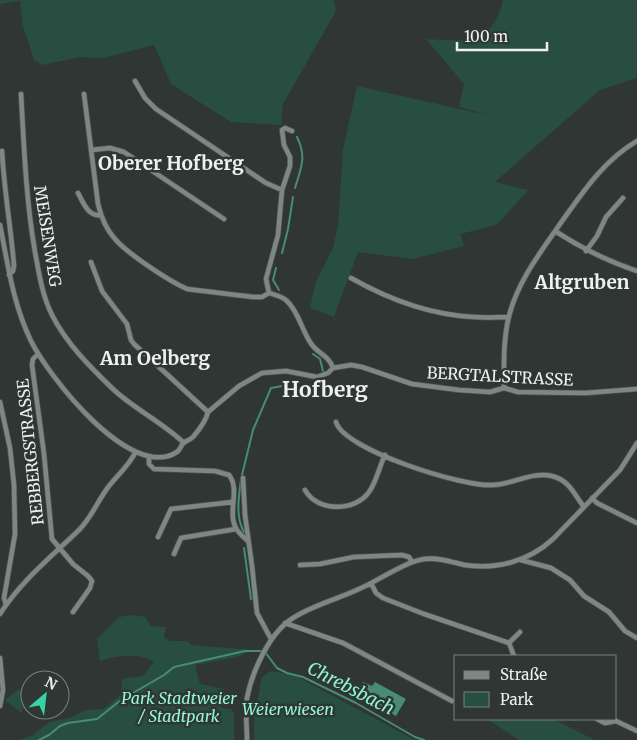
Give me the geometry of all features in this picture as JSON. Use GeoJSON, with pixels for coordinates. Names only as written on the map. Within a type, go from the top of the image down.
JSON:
{"type":"FeatureCollection","features":[{"type":"Feature","properties":{"kind":"street"},"geometry":{"type":"LineString","coordinates":[[135,80],[146,98],[156,109],[266,183],[282,190]]}},
{"type":"Feature","properties":{"kind":"street","name":"MEISENWEG"},"geometry":{"type":"LineString","coordinates":[[20,94],[32,234],[39,276],[51,313],[69,342],[114,390],[184,443]]}},
{"type":"Feature","properties":{"kind":"street"},"geometry":{"type":"LineString","coordinates":[[84,94],[101,215],[115,239],[177,284],[196,291],[254,297],[269,293],[282,297],[289,303],[315,349],[329,359],[333,368]]}},
{"type":"Feature","properties":{"kind":"street"},"geometry":{"type":"LineString","coordinates":[[269,293],[266,278],[278,235],[282,190],[291,162],[284,145],[282,130],[285,128],[292,131]]}},
{"type":"Feature","properties":{"kind":"street"},"geometry":{"type":"LineString","coordinates":[[504,388],[505,336],[515,297],[524,277],[595,176],[611,160],[637,141]]}},
{"type":"Feature","properties":{"kind":"street"},"geometry":{"type":"LineString","coordinates":[[91,150],[110,148],[124,152],[224,219]]}},
{"type":"Feature","properties":{"kind":"street"},"geometry":{"type":"LineString","coordinates":[[2,151],[4,187],[9,214],[14,266],[9,275]]}},
{"type":"Feature","properties":{"kind":"street"},"geometry":{"type":"LineString","coordinates":[[78,193],[91,213],[95,216],[101,215]]}},
{"type":"Feature","properties":{"kind":"street"},"geometry":{"type":"LineString","coordinates":[[586,251],[597,236],[606,217],[622,198]]}},
{"type":"Feature","properties":{"kind":"street"},"geometry":{"type":"LineString","coordinates":[[0,225],[9,275],[18,310],[38,354],[76,403],[104,430],[135,453],[108,487],[80,529],[37,569],[0,614]]}},
{"type":"Feature","properties":{"kind":"street"},"geometry":{"type":"LineString","coordinates":[[555,231],[586,251],[637,271]]}},
{"type":"Feature","properties":{"kind":"street"},"geometry":{"type":"LineString","coordinates":[[91,262],[102,291],[127,324],[131,340],[208,412]]}},
{"type":"Feature","properties":{"kind":"street"},"geometry":{"type":"LineString","coordinates":[[350,278],[382,294],[424,308],[472,317],[509,317]]}},
{"type":"Feature","properties":{"kind":"street","name":"REBBERGSTRASSE"},"geometry":{"type":"LineString","coordinates":[[38,354],[33,358],[32,365],[52,540],[58,548]]}},
{"type":"Feature","properties":{"kind":"street","name":"BERGTALSTRASSE"},"geometry":{"type":"LineString","coordinates":[[135,453],[149,457],[168,456],[178,451],[184,443],[192,438],[208,412],[238,386],[262,373],[286,371],[317,378],[328,373],[333,368],[356,365],[412,384],[435,388],[490,392],[504,388],[518,392],[547,393],[585,393],[637,389]]}},
{"type":"Feature","properties":{"kind":"street"},"geometry":{"type":"LineString","coordinates":[[0,402],[10,448],[14,485],[15,534],[4,598],[6,605]]}},
{"type":"Feature","properties":{"kind":"street"},"geometry":{"type":"LineString","coordinates":[[336,422],[344,435],[419,470],[490,486],[534,476],[550,476],[561,479],[570,485],[584,507]]}},
{"type":"Feature","properties":{"kind":"street"},"geometry":{"type":"LineString","coordinates":[[247,740],[247,698],[265,649],[271,638],[285,623],[304,612],[422,559],[435,559],[471,566],[485,566],[521,560],[546,545],[584,507],[620,470],[637,443]]}},
{"type":"Feature","properties":{"kind":"street"},"geometry":{"type":"LineString","coordinates":[[305,490],[312,500],[322,505],[341,506],[357,502],[370,491],[385,455]]}},
{"type":"Feature","properties":{"kind":"street"},"geometry":{"type":"LineString","coordinates":[[149,457],[149,464],[154,469],[215,471],[227,474],[232,478],[234,485],[232,515],[236,529],[248,541]]}},
{"type":"Feature","properties":{"kind":"street"},"geometry":{"type":"LineString","coordinates":[[244,478],[245,515],[257,613],[271,638]]}},
{"type":"Feature","properties":{"kind":"street"},"geometry":{"type":"LineString","coordinates":[[592,498],[597,503],[637,523]]}},
{"type":"Feature","properties":{"kind":"street"},"geometry":{"type":"LineString","coordinates":[[158,537],[171,509],[233,502]]}},
{"type":"Feature","properties":{"kind":"street"},"geometry":{"type":"LineString","coordinates":[[174,554],[181,538],[236,529]]}},
{"type":"Feature","properties":{"kind":"street"},"geometry":{"type":"LineString","coordinates":[[58,548],[92,582],[90,588],[73,612]]}},
{"type":"Feature","properties":{"kind":"street"},"geometry":{"type":"LineString","coordinates":[[300,565],[320,564],[354,557],[402,555],[410,558],[412,562]]}},
{"type":"Feature","properties":{"kind":"street"},"geometry":{"type":"LineString","coordinates":[[521,560],[551,568],[570,580],[584,596],[608,612],[625,631],[637,638]]}},
{"type":"Feature","properties":{"kind":"street"},"geometry":{"type":"LineString","coordinates":[[371,583],[376,593],[384,598],[424,614],[509,643]]}},
{"type":"Feature","properties":{"kind":"street"},"geometry":{"type":"LineString","coordinates":[[285,623],[343,643],[452,701]]}},
{"type":"Feature","properties":{"kind":"street"},"geometry":{"type":"LineString","coordinates":[[509,643],[520,632]]}},
{"type":"Feature","properties":{"kind":"street"},"geometry":{"type":"LineString","coordinates":[[509,643],[514,655]]}},
{"type":"Feature","properties":{"kind":"street"},"geometry":{"type":"LineString","coordinates":[[0,658],[0,706]]}},
{"type":"Feature","properties":{"kind":"street"},"geometry":{"type":"LineString","coordinates":[[599,720],[605,723],[616,720],[637,731]]}},
{"type":"Feature","properties":{"kind":"green space"},"geometry":{"type":"Polygon","coordinates":[[[0,0],[334,0],[336,11],[283,104],[281,125],[231,122],[171,84],[154,45],[103,58],[80,57],[42,65],[34,60],[23,26],[20,1],[0,4],[0,0]]]}},
{"type":"Feature","properties":{"kind":"green space"},"geometry":{"type":"Polygon","coordinates":[[[503,0],[637,0],[637,78],[600,90],[495,182],[528,190],[497,225],[460,234],[464,246],[413,259],[358,252],[334,317],[310,308],[316,281],[333,248],[338,225],[343,150],[357,86],[491,116],[459,107],[464,84],[426,39],[465,40],[475,38],[492,26],[503,0]]]}},
{"type":"Feature","properties":{"kind":"green space","name":"Park Stadtweier / Stadtpark"},"geometry":{"type":"Polygon","coordinates":[[[131,615],[146,617],[150,626],[166,627],[164,637],[169,641],[187,641],[191,645],[253,650],[237,657],[195,665],[200,684],[224,689],[221,708],[231,709],[234,713],[234,740],[20,740],[33,735],[49,722],[70,720],[70,717],[85,710],[103,709],[121,695],[122,679],[143,676],[154,661],[147,658],[127,656],[113,657],[100,661],[97,639],[119,617],[131,615]]]}},
{"type":"Feature","properties":{"kind":"green space","name":"Weierwiesen"},"geometry":{"type":"Polygon","coordinates":[[[270,671],[294,675],[415,740],[254,740],[254,718],[262,677],[270,671]]]}},
{"type":"Feature","properties":{"kind":"green space"},"geometry":{"type":"Polygon","coordinates":[[[20,690],[20,712],[5,700],[20,690]]]}},
{"type":"Feature","properties":{"kind":"green space"},"geometry":{"type":"Polygon","coordinates":[[[489,720],[555,720],[595,740],[519,740],[489,720]]]}},
{"type":"Feature","properties":{"kind":"shaded area"},"geometry":{"type":"Polygon","coordinates":[[[363,682],[372,686],[375,682],[406,699],[396,716],[356,694],[363,682]]]}},
{"type":"Feature","properties":{"kind":"waterway"},"geometry":{"type":"LineString","coordinates":[[295,188],[302,157],[297,137]]}},
{"type":"Feature","properties":{"kind":"waterway"},"geometry":{"type":"LineString","coordinates":[[282,253],[293,197]]}},
{"type":"Feature","properties":{"kind":"waterway"},"geometry":{"type":"LineString","coordinates":[[276,268],[273,280],[279,290]]}},
{"type":"Feature","properties":{"kind":"waterway"},"geometry":{"type":"LineString","coordinates":[[313,354],[320,359],[323,371]]}},
{"type":"Feature","properties":{"kind":"waterway"},"geometry":{"type":"LineString","coordinates":[[242,475],[253,430],[271,388],[288,385]]}},
{"type":"Feature","properties":{"kind":"waterway"},"geometry":{"type":"LineString","coordinates":[[241,479],[239,520],[244,532]]}},
{"type":"Feature","properties":{"kind":"waterway"},"geometry":{"type":"LineString","coordinates":[[244,548],[251,599]]}},
{"type":"Feature","properties":{"kind":"waterway","name":"Chrebsbach"},"geometry":{"type":"LineString","coordinates":[[39,740],[68,723],[97,719],[121,700],[164,675],[174,667],[245,651],[265,652],[277,668],[303,677],[424,740]]}},
{"type":"Feature","properties":{"kind":"district","name":"Oberer Hofberg"},"geometry":{"type":"Point","coordinates":[171,163]}},
{"type":"Feature","properties":{"kind":"district","name":"Altgruben"},"geometry":{"type":"Point","coordinates":[582,282]}},
{"type":"Feature","properties":{"kind":"district","name":"Am Oelberg"},"geometry":{"type":"Point","coordinates":[155,358]}},
{"type":"Feature","properties":{"kind":"district","name":"Hofberg"},"geometry":{"type":"Point","coordinates":[325,389]}}]}
